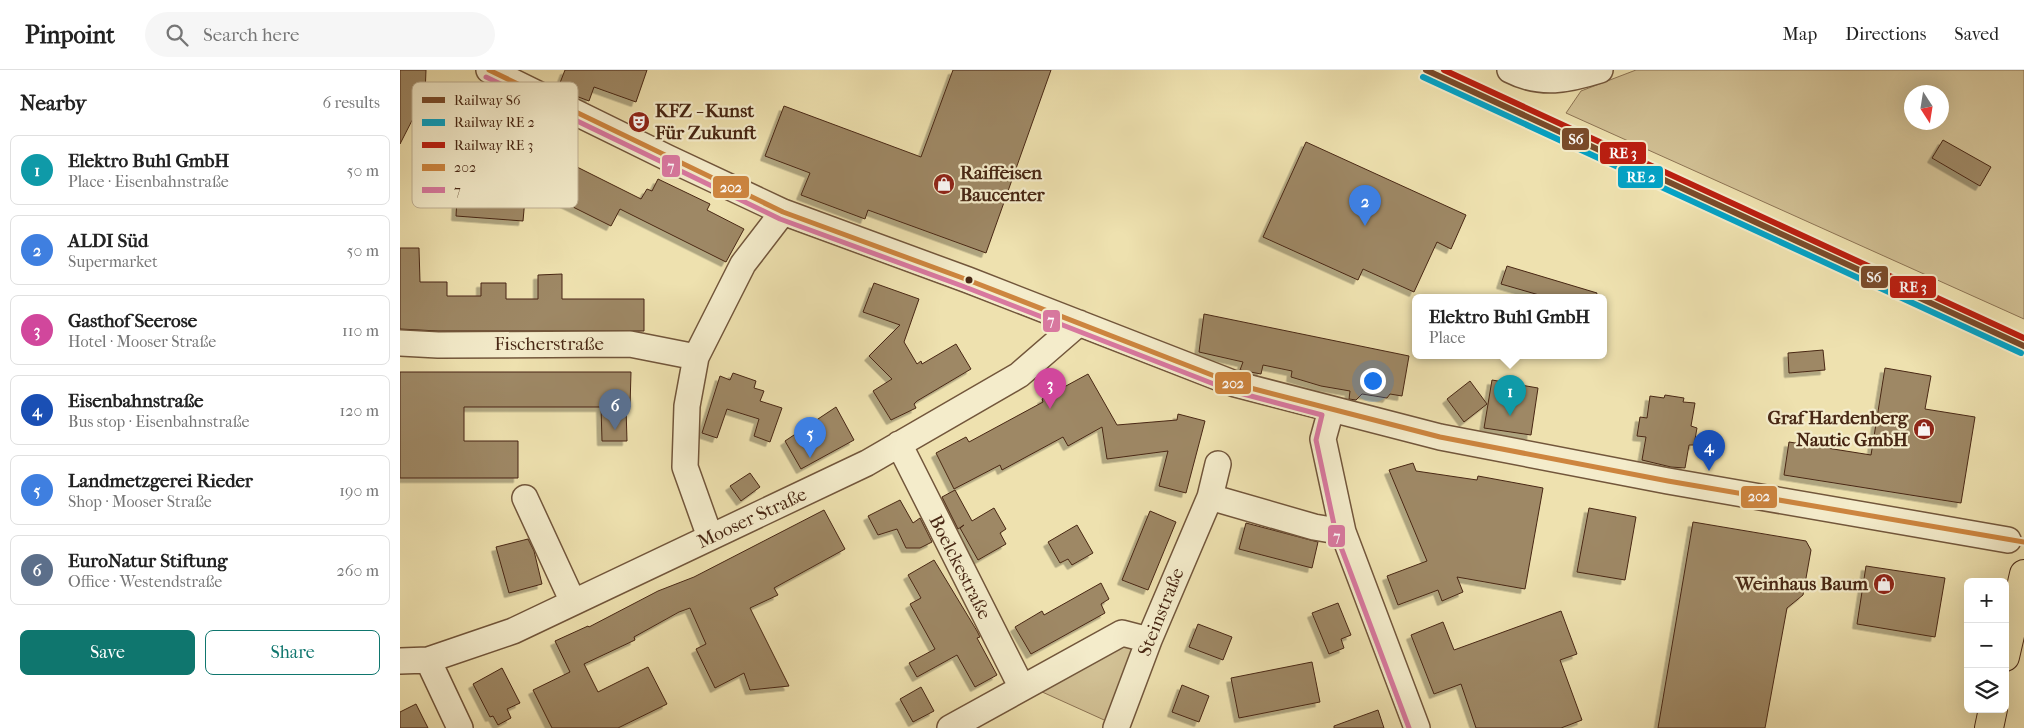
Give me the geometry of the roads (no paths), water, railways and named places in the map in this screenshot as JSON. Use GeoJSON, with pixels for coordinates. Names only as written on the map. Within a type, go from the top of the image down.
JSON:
{"type":"FeatureCollection","features":[{"type":"Feature","properties":{"kind":"main road"},"geometry":{"type":"LineString","coordinates":[[2009,640],[2024,574]]}},
{"type":"Feature","properties":{"kind":"main road"},"geometry":{"type":"LineString","coordinates":[[1989,728],[1992,713]]}},
{"type":"Feature","properties":{"kind":"street"},"geometry":{"type":"LineString","coordinates":[[489,70],[513,82]]}},
{"type":"Feature","properties":{"kind":"street"},"geometry":{"type":"LineString","coordinates":[[1510,70],[1525,78],[1555,81],[1582,76],[1600,70]]}},
{"type":"Feature","properties":{"kind":"street"},"geometry":{"type":"LineString","coordinates":[[578,114],[783,212],[1079,323],[1235,384],[1440,437],[1649,478],[2008,540]]}},
{"type":"Feature","properties":{"kind":"street"},"geometry":{"type":"LineString","coordinates":[[710,538],[686,467],[688,406],[696,357],[743,264],[783,212]]}},
{"type":"Feature","properties":{"kind":"street","name":"Mooser Straße"},"geometry":{"type":"LineString","coordinates":[[400,661],[428,660],[513,631],[867,463],[1020,375],[1079,323]]}},
{"type":"Feature","properties":{"kind":"street","name":"Fischerstraße"},"geometry":{"type":"LineString","coordinates":[[400,343],[630,344],[696,357]]}},
{"type":"Feature","properties":{"kind":"street"},"geometry":{"type":"LineString","coordinates":[[1331,410],[1324,439],[1343,532],[1416,728]]}},
{"type":"Feature","properties":{"kind":"street","name":"Boelckestraße"},"geometry":{"type":"LineString","coordinates":[[899,444],[1022,688]]}},
{"type":"Feature","properties":{"kind":"street","name":"Steinstraße"},"geometry":{"type":"LineString","coordinates":[[1116,728],[1149,640],[1210,497],[1218,464]]}},
{"type":"Feature","properties":{"kind":"street"},"geometry":{"type":"LineString","coordinates":[[1210,497],[1314,527],[1343,532]]}},
{"type":"Feature","properties":{"kind":"street"},"geometry":{"type":"LineString","coordinates":[[525,498],[574,602]]}},
{"type":"Feature","properties":{"kind":"street"},"geometry":{"type":"LineString","coordinates":[[950,728],[1122,633],[1149,640]]}},
{"type":"Feature","properties":{"kind":"street"},"geometry":{"type":"LineString","coordinates":[[428,660],[460,728]]}},
{"type":"Feature","properties":{"kind":"rail line","name":"S6"},"geometry":{"type":"LineString","coordinates":[[1426,70],[2024,346]]}},
{"type":"Feature","properties":{"kind":"place","name":"KFZ - Kunst Für Zukunft"},"geometry":{"type":"Point","coordinates":[639,122]}},
{"type":"Feature","properties":{"kind":"place","name":"Raiffeisen Baucenter"},"geometry":{"type":"Point","coordinates":[944,184]}},
{"type":"Feature","properties":{"kind":"place","name":"ALDI Süd"},"geometry":{"type":"Point","coordinates":[1365,226]}},
{"type":"Feature","properties":{"kind":"place","name":"Gasthof Seerose"},"geometry":{"type":"Point","coordinates":[1050,409]}},
{"type":"Feature","properties":{"kind":"place","name":"Elektro Buhl GmbH"},"geometry":{"type":"Point","coordinates":[1510,416]}},
{"type":"Feature","properties":{"kind":"place","name":"Graf Hardenberg Nautic GmbH"},"geometry":{"type":"Point","coordinates":[1924,429]}},
{"type":"Feature","properties":{"kind":"place","name":"EuroNatur Stiftung"},"geometry":{"type":"Point","coordinates":[615,430]}},
{"type":"Feature","properties":{"kind":"place","name":"Landmetzgerei Rieder"},"geometry":{"type":"Point","coordinates":[810,458]}},
{"type":"Feature","properties":{"kind":"place","name":"Eisenbahnstraße"},"geometry":{"type":"Point","coordinates":[1709,471]}},
{"type":"Feature","properties":{"kind":"place","name":"Weinhaus Baum"},"geometry":{"type":"Point","coordinates":[1884,584]}}]}
